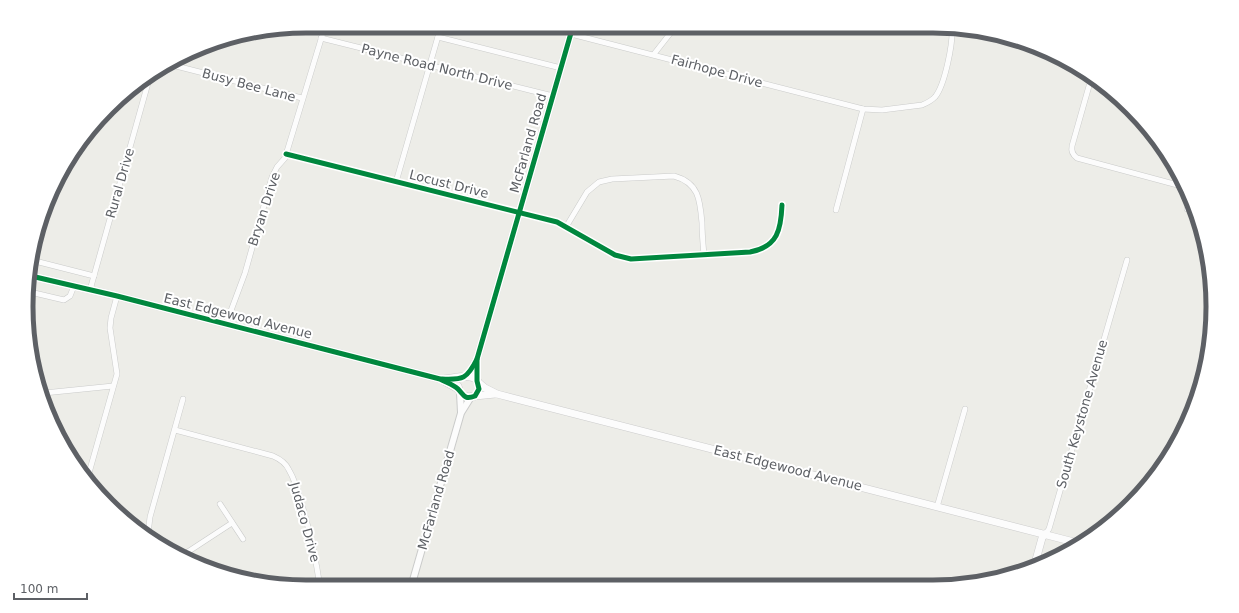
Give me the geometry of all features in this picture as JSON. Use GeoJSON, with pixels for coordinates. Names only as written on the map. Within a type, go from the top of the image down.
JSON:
{"type":"FeatureCollection","features":[{"type":"Feature","properties":{"kind":"main road","name":"East Edgewood Avenue"},"geometry":{"type":"LineString","coordinates":[[35,277],[117,296],[440,379],[464,396],[497,394]]}},
{"type":"Feature","properties":{"kind":"main road","name":"East Edgewood Avenue"},"geometry":{"type":"LineString","coordinates":[[440,379],[471,376],[485,388],[497,394],[1072,541]]}},
{"type":"Feature","properties":{"kind":"main road"},"geometry":{"type":"LineString","coordinates":[[459,391],[459,383],[465,377]]}},
{"type":"Feature","properties":{"kind":"main road"},"geometry":{"type":"LineString","coordinates":[[473,396],[478,391],[478,382]]}},
{"type":"Feature","properties":{"kind":"main road","name":"South Keystone Avenue"},"geometry":{"type":"LineString","coordinates":[[1036,559],[1042,538],[1045,534]]}},
{"type":"Feature","properties":{"kind":"street","name":"Bryan Drive"},"geometry":{"type":"LineString","coordinates":[[226,324],[244,276],[272,177],[285,158],[323,33]]}},
{"type":"Feature","properties":{"kind":"street"},"geometry":{"type":"LineString","coordinates":[[396,182],[439,33]]}},
{"type":"Feature","properties":{"kind":"street"},"geometry":{"type":"LineString","coordinates":[[654,54],[670,33]]}},
{"type":"Feature","properties":{"kind":"street","name":"Fairhope Drive"},"geometry":{"type":"LineString","coordinates":[[571,34],[654,54],[863,109],[882,110],[918,106],[926,104],[934,98],[940,89],[950,56],[952,34]]}},
{"type":"Feature","properties":{"kind":"street","name":"McFarland Road"},"geometry":{"type":"LineString","coordinates":[[465,377],[477,359],[571,34]]}},
{"type":"Feature","properties":{"kind":"street"},"geometry":{"type":"LineString","coordinates":[[438,37],[561,68]]}},
{"type":"Feature","properties":{"kind":"street","name":"Payne Road North Drive"},"geometry":{"type":"LineString","coordinates":[[321,38],[553,96]]}},
{"type":"Feature","properties":{"kind":"street","name":"Busy Bee Lane"},"geometry":{"type":"LineString","coordinates":[[178,66],[302,98]]}},
{"type":"Feature","properties":{"kind":"street","name":"Rural Drive"},"geometry":{"type":"LineString","coordinates":[[90,290],[148,84]]}},
{"type":"Feature","properties":{"kind":"street"},"geometry":{"type":"LineString","coordinates":[[1091,84],[1072,147],[1074,155],[1077,158],[1177,185]]}},
{"type":"Feature","properties":{"kind":"street"},"geometry":{"type":"LineString","coordinates":[[836,210],[863,109]]}},
{"type":"Feature","properties":{"kind":"street","name":"Locust Drive"},"geometry":{"type":"LineString","coordinates":[[286,154],[551,220],[620,256],[636,259],[755,252],[766,247],[774,240],[779,232],[782,205]]}},
{"type":"Feature","properties":{"kind":"street"},"geometry":{"type":"LineString","coordinates":[[566,227],[585,194],[599,182],[612,179],[674,176],[690,184],[699,197],[704,255]]}},
{"type":"Feature","properties":{"kind":"street","name":"South Keystone Avenue"},"geometry":{"type":"LineString","coordinates":[[1045,534],[1048,529],[1127,260]]}},
{"type":"Feature","properties":{"kind":"street"},"geometry":{"type":"LineString","coordinates":[[37,261],[94,276]]}},
{"type":"Feature","properties":{"kind":"street"},"geometry":{"type":"LineString","coordinates":[[34,293],[64,300],[70,296],[74,286]]}},
{"type":"Feature","properties":{"kind":"street"},"geometry":{"type":"LineString","coordinates":[[88,470],[117,374],[110,328],[117,296]]}},
{"type":"Feature","properties":{"kind":"street","name":"McFarland Road"},"geometry":{"type":"LineString","coordinates":[[477,359],[478,382]]}},
{"type":"Feature","properties":{"kind":"street"},"geometry":{"type":"LineString","coordinates":[[48,393],[114,386]]}},
{"type":"Feature","properties":{"kind":"street","name":"McFarland Road"},"geometry":{"type":"LineString","coordinates":[[459,391],[461,413]]}},
{"type":"Feature","properties":{"kind":"street","name":"McFarland Road"},"geometry":{"type":"LineString","coordinates":[[413,580],[461,413],[473,396]]}},
{"type":"Feature","properties":{"kind":"street"},"geometry":{"type":"LineString","coordinates":[[149,529],[150,517],[183,399]]}},
{"type":"Feature","properties":{"kind":"street"},"geometry":{"type":"LineString","coordinates":[[937,507],[965,409]]}},
{"type":"Feature","properties":{"kind":"street","name":"Judaco Drive"},"geometry":{"type":"LineString","coordinates":[[175,430],[273,456],[281,460],[290,472],[300,497],[314,549],[319,580]]}},
{"type":"Feature","properties":{"kind":"street"},"geometry":{"type":"LineString","coordinates":[[220,504],[243,539]]}},
{"type":"Feature","properties":{"kind":"street"},"geometry":{"type":"LineString","coordinates":[[186,552],[232,523]]}},
{"type":"Feature","properties":{"kind":"cycle path"},"geometry":{"type":"LineString","coordinates":[[442,379],[464,377],[470,371],[477,359],[571,33]]}},
{"type":"Feature","properties":{"kind":"cycle path"},"geometry":{"type":"LineString","coordinates":[[286,154],[557,222],[615,255],[631,259],[750,252],[759,250],[767,246],[776,236],[781,222],[782,205]]}},
{"type":"Feature","properties":{"kind":"cycle path"},"geometry":{"type":"LineString","coordinates":[[35,277],[117,296],[440,379],[456,387],[466,397],[475,396],[479,389],[477,381],[477,359]]}}]}
